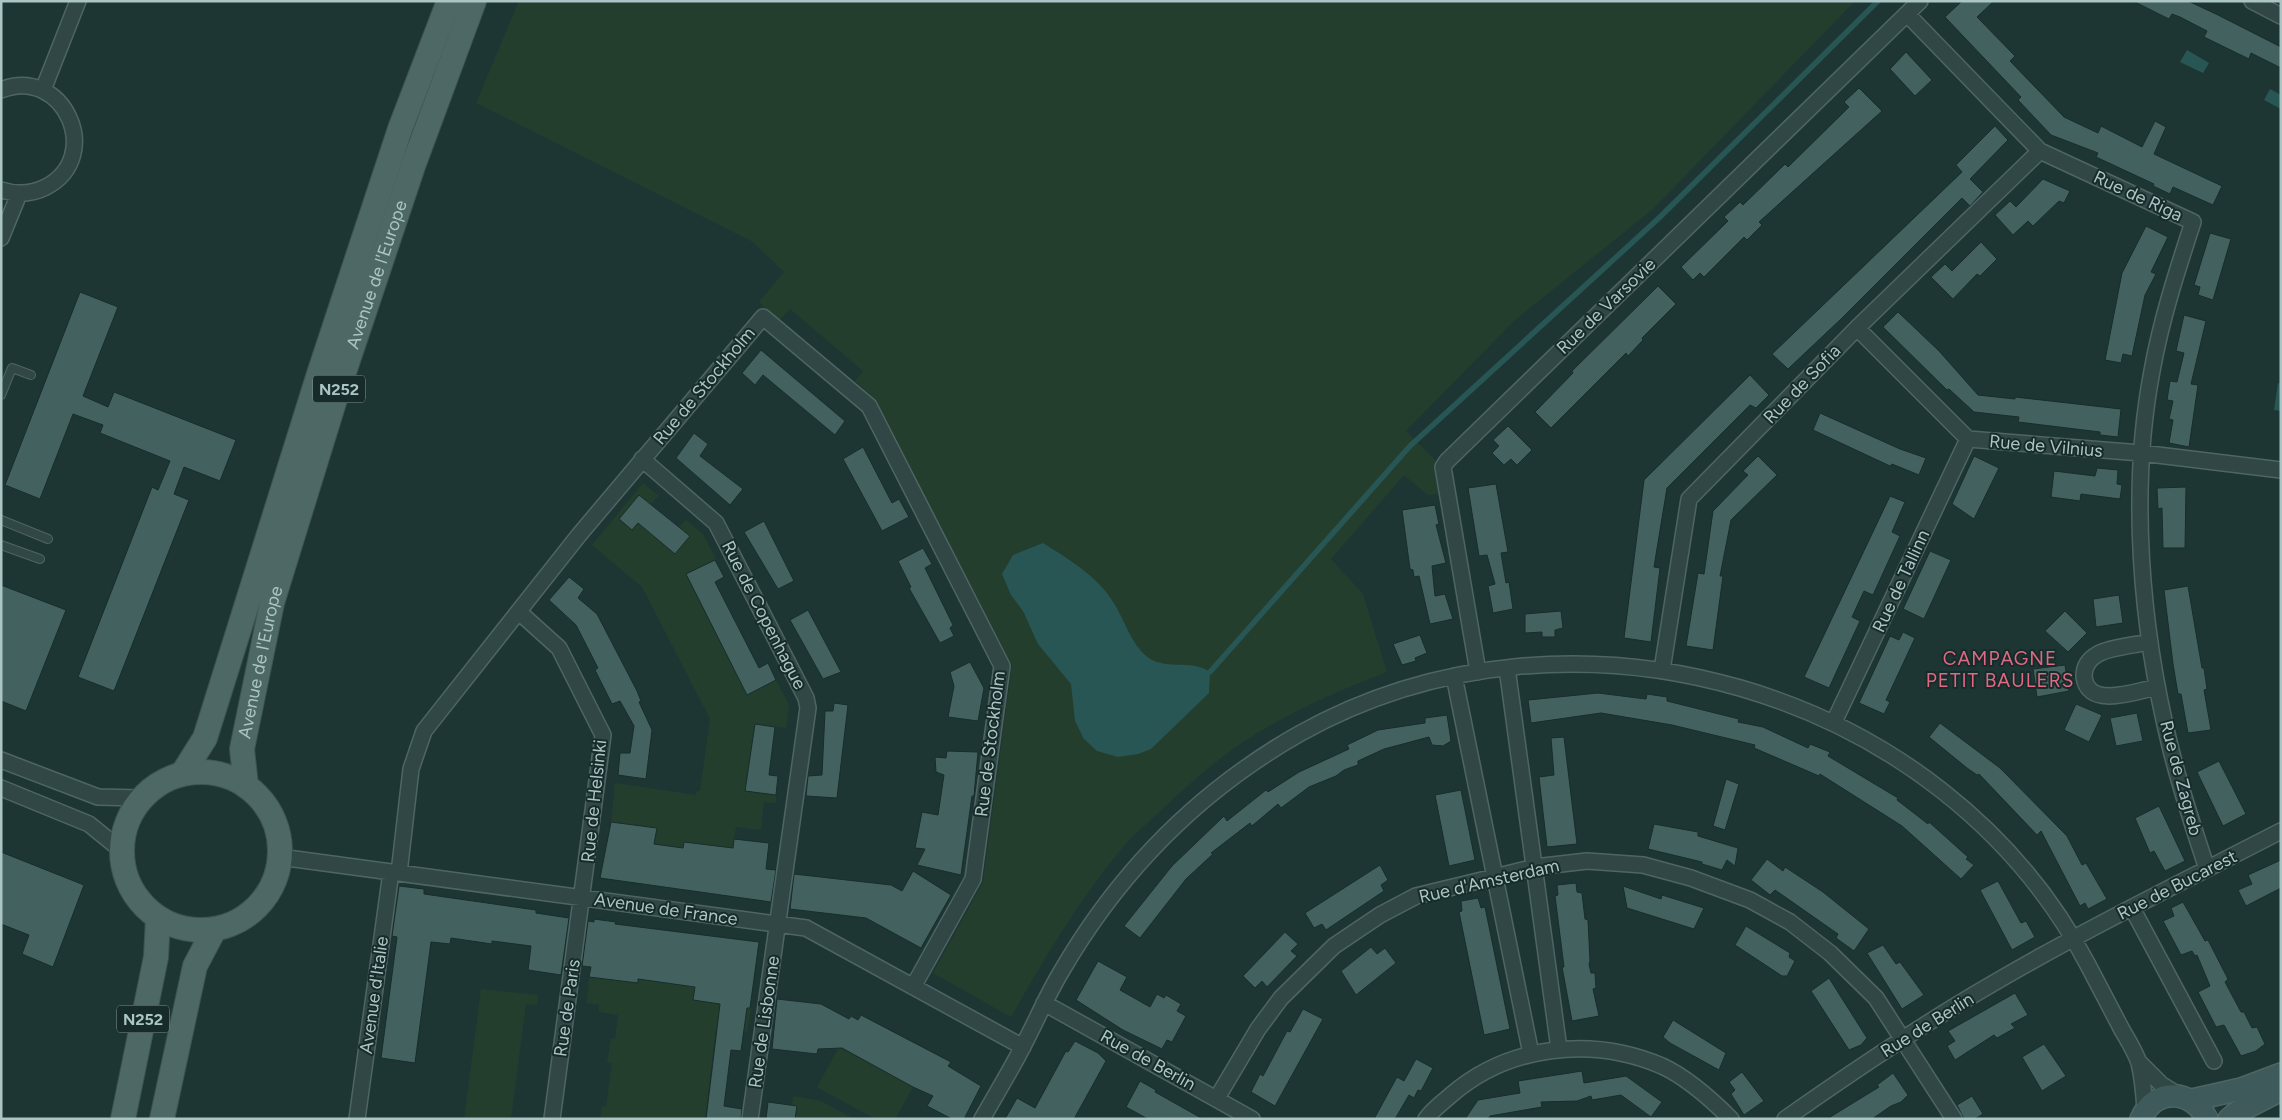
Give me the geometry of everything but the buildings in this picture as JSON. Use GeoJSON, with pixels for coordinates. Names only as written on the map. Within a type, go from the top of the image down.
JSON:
{"type":"FeatureCollection","features":[{"type":"Feature","properties":{"kind":"main road","name":"Avenue de l'Europe"},"geometry":{"type":"LineString","coordinates":[[183,774],[205,738],[322,364],[400,129],[449,1]]}},
{"type":"Feature","properties":{"kind":"main road","name":"Avenue de l'Europe"},"geometry":{"type":"LineString","coordinates":[[246,786],[242,749],[272,603],[335,399],[410,175],[474,1]]}},
{"type":"Feature","properties":{"kind":"main road"},"geometry":{"type":"LineString","coordinates":[[205,772],[226,776],[246,786],[266,806],[278,831],[280,857],[269,892],[245,918],[214,930],[184,929],[158,918],[141,904],[129,886],[123,865],[121,850],[128,819],[141,798],[160,783],[183,774],[205,772]]}},
{"type":"Feature","properties":{"kind":"main road","name":"N252"},"geometry":{"type":"LineString","coordinates":[[123,1119],[156,957],[158,918]]}},
{"type":"Feature","properties":{"kind":"main road","name":"N252"},"geometry":{"type":"LineString","coordinates":[[162,1119],[195,966],[214,930]]}},
{"type":"Feature","properties":{"kind":"main road"},"geometry":{"type":"LineString","coordinates":[[2143,1114],[2154,1101],[2166,1096],[2186,1098],[2241,1089],[2281,1074]]}},
{"type":"Feature","properties":{"kind":"main road"},"geometry":{"type":"LineString","coordinates":[[2228,1119],[2281,1090]]}},
{"type":"Feature","properties":{"kind":"main road"},"geometry":{"type":"LineString","coordinates":[[2186,1098],[2202,1109],[2208,1119]]}},
{"type":"Feature","properties":{"kind":"street"},"geometry":{"type":"LineString","coordinates":[[43,90],[78,1]]}},
{"type":"Feature","properties":{"kind":"street","name":"Rue de Varsovie"},"geometry":{"type":"LineString","coordinates":[[1478,672],[1443,467],[1920,1]]}},
{"type":"Feature","properties":{"kind":"street"},"geometry":{"type":"LineString","coordinates":[[2252,1],[2281,16]]}},
{"type":"Feature","properties":{"kind":"street","name":"Rue de Riga"},"geometry":{"type":"LineString","coordinates":[[1907,14],[2040,151],[2193,222],[2166,310],[2151,372],[2141,453]]}},
{"type":"Feature","properties":{"kind":"street"},"geometry":{"type":"LineString","coordinates":[[1,90],[9,87],[26,86],[43,90],[58,101],[69,116],[75,133],[74,152],[67,169],[54,183],[38,191],[19,194],[1,190]]}},
{"type":"Feature","properties":{"kind":"street","name":"Rue de Sofia"},"geometry":{"type":"LineString","coordinates":[[1662,670],[1689,499],[1857,328],[2040,151]]}},
{"type":"Feature","properties":{"kind":"street"},"geometry":{"type":"LineString","coordinates":[[1,238],[19,194]]}},
{"type":"Feature","properties":{"kind":"street","name":"Rue de Stockholm"},"geometry":{"type":"LineString","coordinates":[[395,872],[411,769],[424,731],[642,458],[763,317],[869,406],[1002,666],[973,879],[913,987]]}},
{"type":"Feature","properties":{"kind":"street","name":"Rue de Vilnius"},"geometry":{"type":"LineString","coordinates":[[1857,328],[1968,439],[2141,453],[2281,470]]}},
{"type":"Feature","properties":{"kind":"street","name":"Rue de Tallinn"},"geometry":{"type":"LineString","coordinates":[[1834,722],[1968,439]]}},
{"type":"Feature","properties":{"kind":"street","name":"Rue de Zagreb"},"geometry":{"type":"LineString","coordinates":[[2141,453],[2141,530],[2150,642],[2157,687],[2170,747],[2207,869]]}},
{"type":"Feature","properties":{"kind":"street","name":"Rue de Copenhague"},"geometry":{"type":"LineString","coordinates":[[642,458],[716,523],[806,698],[808,708],[778,924]]}},
{"type":"Feature","properties":{"kind":"street","name":"Rue de Helsinki"},"geometry":{"type":"LineString","coordinates":[[519,612],[559,648],[603,735],[582,898]]}},
{"type":"Feature","properties":{"kind":"street"},"geometry":{"type":"LineString","coordinates":[[2150,642],[2099,654],[2087,662],[2084,674],[2086,685],[2094,693],[2107,697],[2157,687]]}},
{"type":"Feature","properties":{"kind":"street"},"geometry":{"type":"LineString","coordinates":[[982,1119],[1023,1047],[1063,968],[1115,891],[1143,858],[1178,822],[1217,788],[1256,759],[1323,722],[1392,693],[1454,676],[1507,668],[1562,664],[1613,665],[1662,670],[1734,684],[1783,701],[1834,722],[1922,773],[1964,809],[2012,856],[2054,908],[2074,938],[2138,1060],[2144,1088],[2143,1114]]}},
{"type":"Feature","properties":{"kind":"street"},"geometry":{"type":"LineString","coordinates":[[1507,668],[1559,1049]]}},
{"type":"Feature","properties":{"kind":"street"},"geometry":{"type":"LineString","coordinates":[[1454,676],[1531,1054]]}},
{"type":"Feature","properties":{"kind":"street"},"geometry":{"type":"LineString","coordinates":[[1,760],[98,797],[141,798]]}},
{"type":"Feature","properties":{"kind":"street"},"geometry":{"type":"LineString","coordinates":[[1,788],[89,824],[121,850]]}},
{"type":"Feature","properties":{"kind":"street","name":"Rue de Bucarest"},"geometry":{"type":"LineString","coordinates":[[2074,938],[2281,831]]}},
{"type":"Feature","properties":{"kind":"street","name":"Avenue de France"},"geometry":{"type":"LineString","coordinates":[[280,857],[806,928],[1023,1047]]}},
{"type":"Feature","properties":{"kind":"street","name":"Rue d'Amsterdam"},"geometry":{"type":"LineString","coordinates":[[1217,1098],[1258,1029],[1282,998],[1334,946],[1380,915],[1416,896],[1534,867],[1586,861],[1643,865],[1691,878],[1750,900],[1790,922],[1830,953],[1876,998],[1954,1119]]}},
{"type":"Feature","properties":{"kind":"street","name":"Avenue d'Italie"},"geometry":{"type":"LineString","coordinates":[[357,1119],[395,872]]}},
{"type":"Feature","properties":{"kind":"street","name":"Rue de Paris"},"geometry":{"type":"LineString","coordinates":[[552,1119],[582,898]]}},
{"type":"Feature","properties":{"kind":"street"},"geometry":{"type":"LineString","coordinates":[[2132,908],[2214,1061]]}},
{"type":"Feature","properties":{"kind":"street","name":"Rue de Lisbonne"},"geometry":{"type":"LineString","coordinates":[[750,1119],[778,924]]}},
{"type":"Feature","properties":{"kind":"street","name":"Rue de Berlin"},"geometry":{"type":"LineString","coordinates":[[1785,1119],[1902,1040],[1991,984],[2074,938]]}},
{"type":"Feature","properties":{"kind":"street","name":"Rue de Berlin"},"geometry":{"type":"LineString","coordinates":[[1044,1003],[1252,1119]]}},
{"type":"Feature","properties":{"kind":"street"},"geometry":{"type":"LineString","coordinates":[[1426,1119],[1432,1111],[1466,1082],[1500,1063],[1531,1054],[1578,1048],[1609,1050],[1663,1066],[1686,1080],[1732,1119]]}},
{"type":"Feature","properties":{"kind":"street"},"geometry":{"type":"LineString","coordinates":[[2138,1060],[2162,1085],[2186,1098]]}},
{"type":"Feature","properties":{"kind":"lane"},"geometry":{"type":"LineString","coordinates":[[1,395],[12,368],[32,375]]}},
{"type":"Feature","properties":{"kind":"lane"},"geometry":{"type":"LineString","coordinates":[[1,520],[48,539]]}},
{"type":"Feature","properties":{"kind":"lane"},"geometry":{"type":"LineString","coordinates":[[1,544],[40,558]]}},
{"type":"Feature","properties":{"kind":"green space"},"geometry":{"type":"Polygon","coordinates":[[[519,1],[1855,1],[1653,209],[1515,320],[1406,431],[1435,460],[1441,494],[1428,495],[1404,475],[1331,559],[1363,594],[1387,672],[1346,688],[1262,730],[1225,755],[1171,801],[1127,843],[1089,891],[1011,1017],[933,973],[983,882],[1012,665],[874,398],[855,381],[863,371],[790,309],[779,320],[759,302],[784,272],[753,242],[476,103],[519,1]]]}},
{"type":"Feature","properties":{"kind":"green space"},"geometry":{"type":"Polygon","coordinates":[[[643,483],[659,496],[650,505],[619,520],[632,530],[641,520],[643,527],[675,554],[690,536],[679,527],[686,520],[703,534],[716,559],[686,575],[747,695],[776,680],[789,705],[786,728],[755,724],[745,791],[776,795],[776,803],[764,802],[761,830],[736,827],[731,859],[710,845],[684,842],[683,848],[653,851],[656,828],[611,822],[615,783],[696,795],[697,791],[700,791],[710,719],[642,587],[592,545],[643,483]]]}},
{"type":"Feature","properties":{"kind":"green space"},"geometry":{"type":"Polygon","coordinates":[[[708,972],[695,991],[693,1000],[751,1008],[747,1032],[716,1028],[705,1119],[600,1119],[602,1106],[606,1107],[612,1063],[607,1062],[611,1039],[615,1039],[618,1015],[599,1012],[599,1005],[587,1003],[589,977],[637,983],[638,977],[687,986],[708,972]]]}},
{"type":"Feature","properties":{"kind":"green space"},"geometry":{"type":"Polygon","coordinates":[[[481,989],[538,995],[537,1005],[526,1004],[511,1119],[464,1119],[481,989]]]}},
{"type":"Feature","properties":{"kind":"green space"},"geometry":{"type":"Polygon","coordinates":[[[839,1047],[913,1087],[895,1119],[875,1119],[817,1087],[839,1047]]]}},
{"type":"Feature","properties":{"kind":"green space"},"geometry":{"type":"Polygon","coordinates":[[[793,1096],[821,1101],[854,1119],[795,1119],[797,1106],[792,1105],[793,1096]]]}},
{"type":"Feature","properties":{"kind":"water"},"geometry":{"type":"Polygon","coordinates":[[[2187,50],[2209,63],[2203,73],[2180,62],[2187,50]]]}},
{"type":"Feature","properties":{"kind":"water"},"geometry":{"type":"Polygon","coordinates":[[[2270,89],[2281,95],[2281,109],[2264,100],[2270,89]]]}},
{"type":"Feature","properties":{"kind":"water"},"geometry":{"type":"Polygon","coordinates":[[[2278,383],[2281,384],[2281,411],[2274,410],[2278,383]]]}},
{"type":"Feature","properties":{"kind":"water"},"geometry":{"type":"Polygon","coordinates":[[[1043,543],[1079,566],[1103,588],[1114,603],[1134,642],[1145,655],[1160,663],[1194,666],[1210,672],[1209,693],[1151,749],[1138,754],[1118,757],[1097,751],[1084,739],[1075,721],[1071,684],[1038,644],[1023,611],[1011,595],[1002,574],[1013,555],[1043,543]]]}},
{"type":"Feature","properties":{"kind":"waterway"},"geometry":{"type":"LineString","coordinates":[[1210,672],[1410,446],[1660,217],[1878,1]]}},
{"type":"Feature","properties":{"kind":"district","name":"CAMPAGNE PETIT BAULERS"},"geometry":{"type":"Point","coordinates":[2000,669]}}]}
